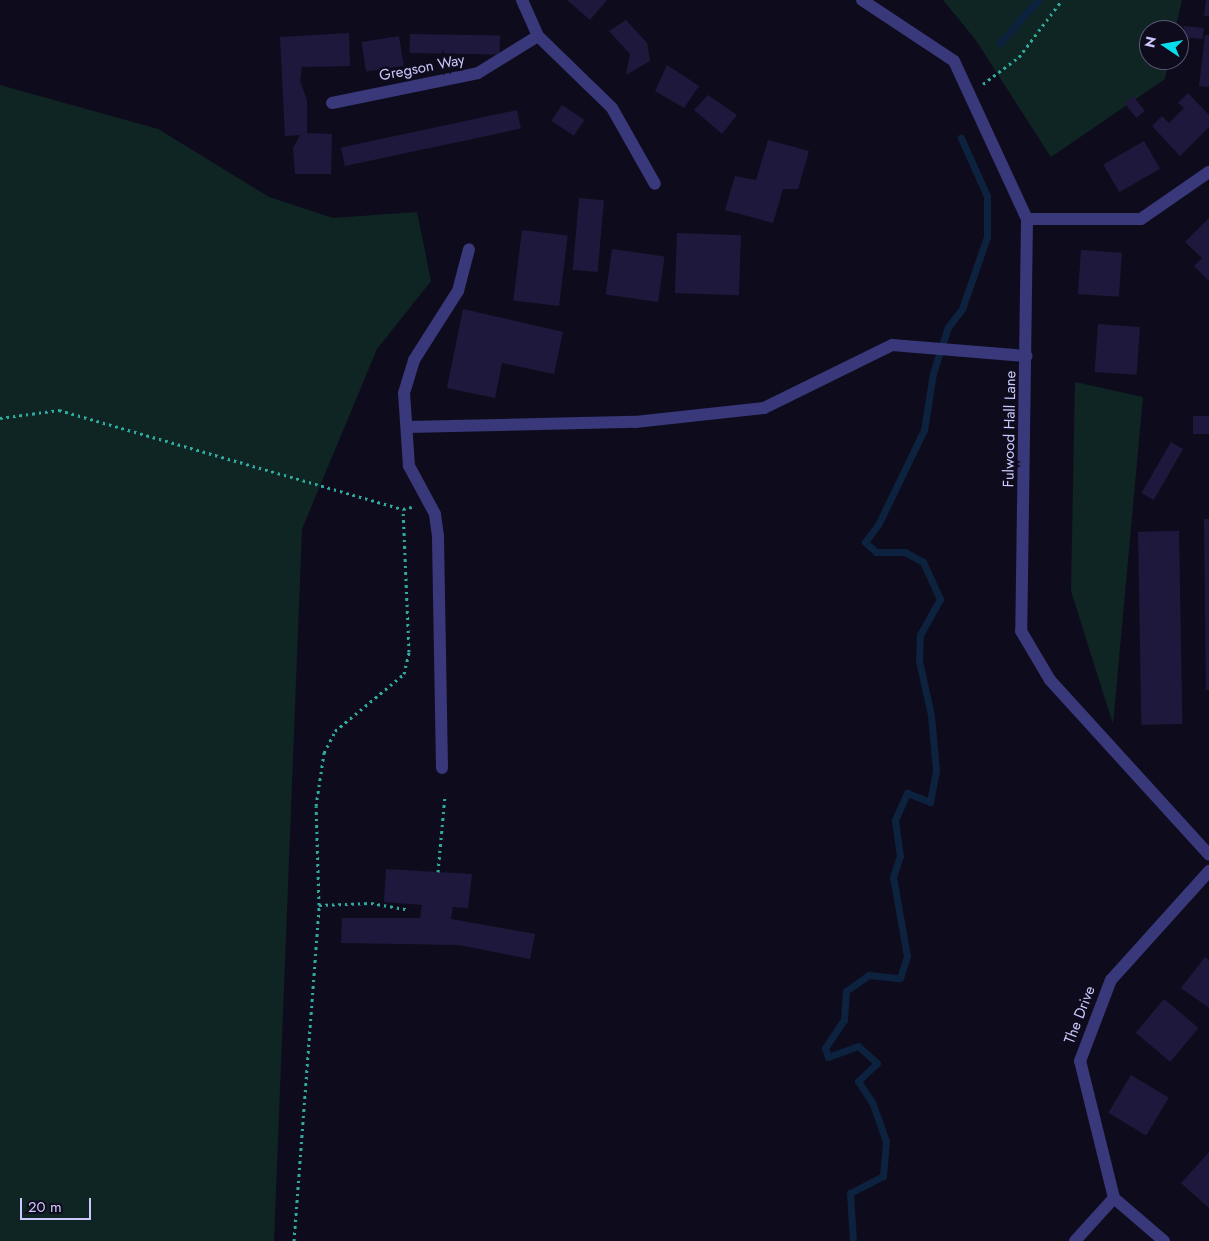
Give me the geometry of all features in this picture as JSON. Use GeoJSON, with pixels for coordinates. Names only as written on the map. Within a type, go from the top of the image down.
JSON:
{"type":"FeatureCollection","features":[{"type":"Feature","properties":{"kind":"street"},"geometry":{"type":"LineString","coordinates":[[522,0],[538,36],[612,108],[655,184]]}},
{"type":"Feature","properties":{"kind":"street","name":"Fulwood Hall Lane"},"geometry":{"type":"LineString","coordinates":[[862,0],[954,61],[1027,219],[1027,356],[1021,631],[1050,680],[1209,855]]}},
{"type":"Feature","properties":{"kind":"street","name":"Gregson Way"},"geometry":{"type":"LineString","coordinates":[[332,103],[478,73],[538,36]]}},
{"type":"Feature","properties":{"kind":"street"},"geometry":{"type":"LineString","coordinates":[[1027,219],[1141,219],[1209,172]]}},
{"type":"Feature","properties":{"kind":"street"},"geometry":{"type":"LineString","coordinates":[[442,768],[438,536],[429,504],[409,466],[404,393],[414,360],[458,291],[469,249]]}},
{"type":"Feature","properties":{"kind":"street"},"geometry":{"type":"LineString","coordinates":[[407,427],[634,422],[764,408],[892,345],[1027,356]]}},
{"type":"Feature","properties":{"kind":"street","name":"The Drive"},"geometry":{"type":"LineString","coordinates":[[1114,1198],[1080,1061],[1111,980],[1209,871]]}},
{"type":"Feature","properties":{"kind":"street"},"geometry":{"type":"LineString","coordinates":[[1075,1241],[1114,1198],[1164,1241]]}},
{"type":"Feature","properties":{"kind":"path"},"geometry":{"type":"LineString","coordinates":[[969,94],[1019,57],[1062,0]]}},
{"type":"Feature","properties":{"kind":"path"},"geometry":{"type":"LineString","coordinates":[[0,418],[59,410],[403,509],[429,504]]}},
{"type":"Feature","properties":{"kind":"path"},"geometry":{"type":"LineString","coordinates":[[294,1241],[319,905],[316,806],[324,753],[335,731],[404,674],[410,652],[403,509]]}},
{"type":"Feature","properties":{"kind":"path"},"geometry":{"type":"LineString","coordinates":[[438,872],[445,795]]}},
{"type":"Feature","properties":{"kind":"path"},"geometry":{"type":"LineString","coordinates":[[319,905],[371,904],[406,909]]}},
{"type":"Feature","properties":{"kind":"green space"},"geometry":{"type":"Polygon","coordinates":[[[943,0],[1182,0],[1177,20],[1139,20],[1139,70],[1167,70],[1165,79],[1051,157],[975,39],[943,0]]]}},
{"type":"Feature","properties":{"kind":"green space"},"geometry":{"type":"Polygon","coordinates":[[[0,85],[158,129],[269,197],[333,218],[417,212],[431,281],[377,349],[302,529],[274,1241],[0,1241],[0,85]]]}},
{"type":"Feature","properties":{"kind":"green space"},"geometry":{"type":"Polygon","coordinates":[[[1075,382],[1143,397],[1113,724],[1071,591],[1075,382]]]}},
{"type":"Feature","properties":{"kind":"building"},"geometry":{"type":"Polygon","coordinates":[[[567,0],[607,0],[590,20],[567,0]]]}},
{"type":"Feature","properties":{"kind":"building"},"geometry":{"type":"Polygon","coordinates":[[[1206,0],[1209,0],[1209,16],[1204,16],[1206,0]]]}},
{"type":"Feature","properties":{"kind":"building"},"geometry":{"type":"Polygon","coordinates":[[[626,20],[647,43],[650,61],[626,75],[630,54],[609,31],[626,20]]]}},
{"type":"Feature","properties":{"kind":"building"},"geometry":{"type":"Polygon","coordinates":[[[1189,27],[1204,28],[1203,39],[1189,38],[1189,27]]]}},
{"type":"Feature","properties":{"kind":"building"},"geometry":{"type":"Polygon","coordinates":[[[349,33],[350,66],[302,67],[300,81],[307,100],[307,133],[332,134],[331,174],[295,174],[293,148],[300,135],[285,136],[280,37],[349,33]]]}},
{"type":"Feature","properties":{"kind":"building"},"geometry":{"type":"Polygon","coordinates":[[[410,34],[500,36],[500,55],[410,53],[410,34]]]}},
{"type":"Feature","properties":{"kind":"building"},"geometry":{"type":"Polygon","coordinates":[[[1205,35],[1209,35],[1209,87],[1199,86],[1205,35]]]}},
{"type":"Feature","properties":{"kind":"building"},"geometry":{"type":"Polygon","coordinates":[[[399,36],[404,66],[366,72],[361,42],[399,36]]]}},
{"type":"Feature","properties":{"kind":"building"},"geometry":{"type":"Polygon","coordinates":[[[667,65],[699,86],[684,108],[655,91],[667,65]]]}},
{"type":"Feature","properties":{"kind":"building"},"geometry":{"type":"Polygon","coordinates":[[[1188,93],[1209,115],[1209,127],[1180,156],[1152,126],[1162,116],[1169,123],[1184,108],[1178,103],[1188,93]]]}},
{"type":"Feature","properties":{"kind":"building"},"geometry":{"type":"Polygon","coordinates":[[[708,95],[737,115],[722,134],[694,110],[708,95]]]}},
{"type":"Feature","properties":{"kind":"building"},"geometry":{"type":"Polygon","coordinates":[[[1133,96],[1145,111],[1136,118],[1124,103],[1133,96]]]}},
{"type":"Feature","properties":{"kind":"building"},"geometry":{"type":"Polygon","coordinates":[[[562,105],[584,120],[574,136],[551,121],[562,105]]]}},
{"type":"Feature","properties":{"kind":"building"},"geometry":{"type":"Polygon","coordinates":[[[517,110],[521,129],[345,166],[341,147],[517,110]]]}},
{"type":"Feature","properties":{"kind":"building"},"geometry":{"type":"Polygon","coordinates":[[[768,140],[809,151],[798,189],[783,189],[773,223],[725,210],[735,176],[756,180],[768,140]]]}},
{"type":"Feature","properties":{"kind":"building"},"geometry":{"type":"Polygon","coordinates":[[[1144,141],[1160,169],[1119,192],[1103,164],[1144,141]]]}},
{"type":"Feature","properties":{"kind":"building"},"geometry":{"type":"Polygon","coordinates":[[[579,198],[604,200],[598,272],[573,270],[579,198]]]}},
{"type":"Feature","properties":{"kind":"building"},"geometry":{"type":"Polygon","coordinates":[[[1209,218],[1209,281],[1194,266],[1202,258],[1185,242],[1209,218]]]}},
{"type":"Feature","properties":{"kind":"building"},"geometry":{"type":"Polygon","coordinates":[[[522,230],[568,236],[559,306],[513,300],[522,230]]]}},
{"type":"Feature","properties":{"kind":"building"},"geometry":{"type":"Polygon","coordinates":[[[677,233],[741,235],[739,295],[675,293],[677,233]]]}},
{"type":"Feature","properties":{"kind":"building"},"geometry":{"type":"Polygon","coordinates":[[[612,249],[664,256],[658,302],[606,295],[612,249]]]}},
{"type":"Feature","properties":{"kind":"building"},"geometry":{"type":"Polygon","coordinates":[[[1081,250],[1122,253],[1119,297],[1078,294],[1081,250]]]}},
{"type":"Feature","properties":{"kind":"building"},"geometry":{"type":"Polygon","coordinates":[[[463,309],[563,332],[554,374],[502,363],[495,398],[447,388],[463,309]]]}},
{"type":"Feature","properties":{"kind":"building"},"geometry":{"type":"Polygon","coordinates":[[[1098,324],[1140,327],[1137,375],[1095,372],[1098,324]]]}},
{"type":"Feature","properties":{"kind":"building"},"geometry":{"type":"Polygon","coordinates":[[[1193,416],[1209,416],[1209,434],[1193,434],[1193,416]]]}},
{"type":"Feature","properties":{"kind":"building"},"geometry":{"type":"Polygon","coordinates":[[[1171,442],[1183,449],[1154,500],[1142,493],[1171,442]]]}},
{"type":"Feature","properties":{"kind":"building"},"geometry":{"type":"Polygon","coordinates":[[[1204,519],[1209,519],[1209,690],[1206,690],[1204,519]]]}},
{"type":"Feature","properties":{"kind":"building"},"geometry":{"type":"Polygon","coordinates":[[[1179,531],[1182,724],[1141,725],[1138,532],[1179,531]]]}},
{"type":"Feature","properties":{"kind":"building"},"geometry":{"type":"Polygon","coordinates":[[[386,869],[472,874],[468,908],[453,907],[451,919],[535,934],[530,959],[459,945],[341,943],[342,918],[420,918],[422,905],[384,902],[386,869]]]}},
{"type":"Feature","properties":{"kind":"building"},"geometry":{"type":"Polygon","coordinates":[[[1205,957],[1209,960],[1209,1008],[1181,988],[1205,957]]]}},
{"type":"Feature","properties":{"kind":"building"},"geometry":{"type":"Polygon","coordinates":[[[1164,999],[1198,1028],[1170,1062],[1136,1033],[1164,999]]]}},
{"type":"Feature","properties":{"kind":"building"},"geometry":{"type":"Polygon","coordinates":[[[1131,1075],[1169,1098],[1146,1135],[1108,1113],[1131,1075]]]}},
{"type":"Feature","properties":{"kind":"building"},"geometry":{"type":"Polygon","coordinates":[[[1209,1152],[1209,1208],[1181,1183],[1209,1152]]]}},
{"type":"Feature","properties":{"kind":"waterway"},"geometry":{"type":"LineString","coordinates":[[1000,43],[1038,0]]}},
{"type":"Feature","properties":{"kind":"waterway"},"geometry":{"type":"LineString","coordinates":[[853,1241],[850,1193],[883,1176],[886,1141],[872,1102],[858,1081],[877,1063],[858,1046],[828,1057],[825,1048],[844,1020],[846,991],[869,975],[900,978],[907,956],[893,877],[900,856],[895,820],[907,793],[930,802],[936,771],[931,715],[919,661],[920,635],[940,599],[923,562],[905,552],[876,552],[865,542],[878,525],[924,430],[933,373],[948,327],[962,309],[987,237],[987,196],[961,138]]}}]}
